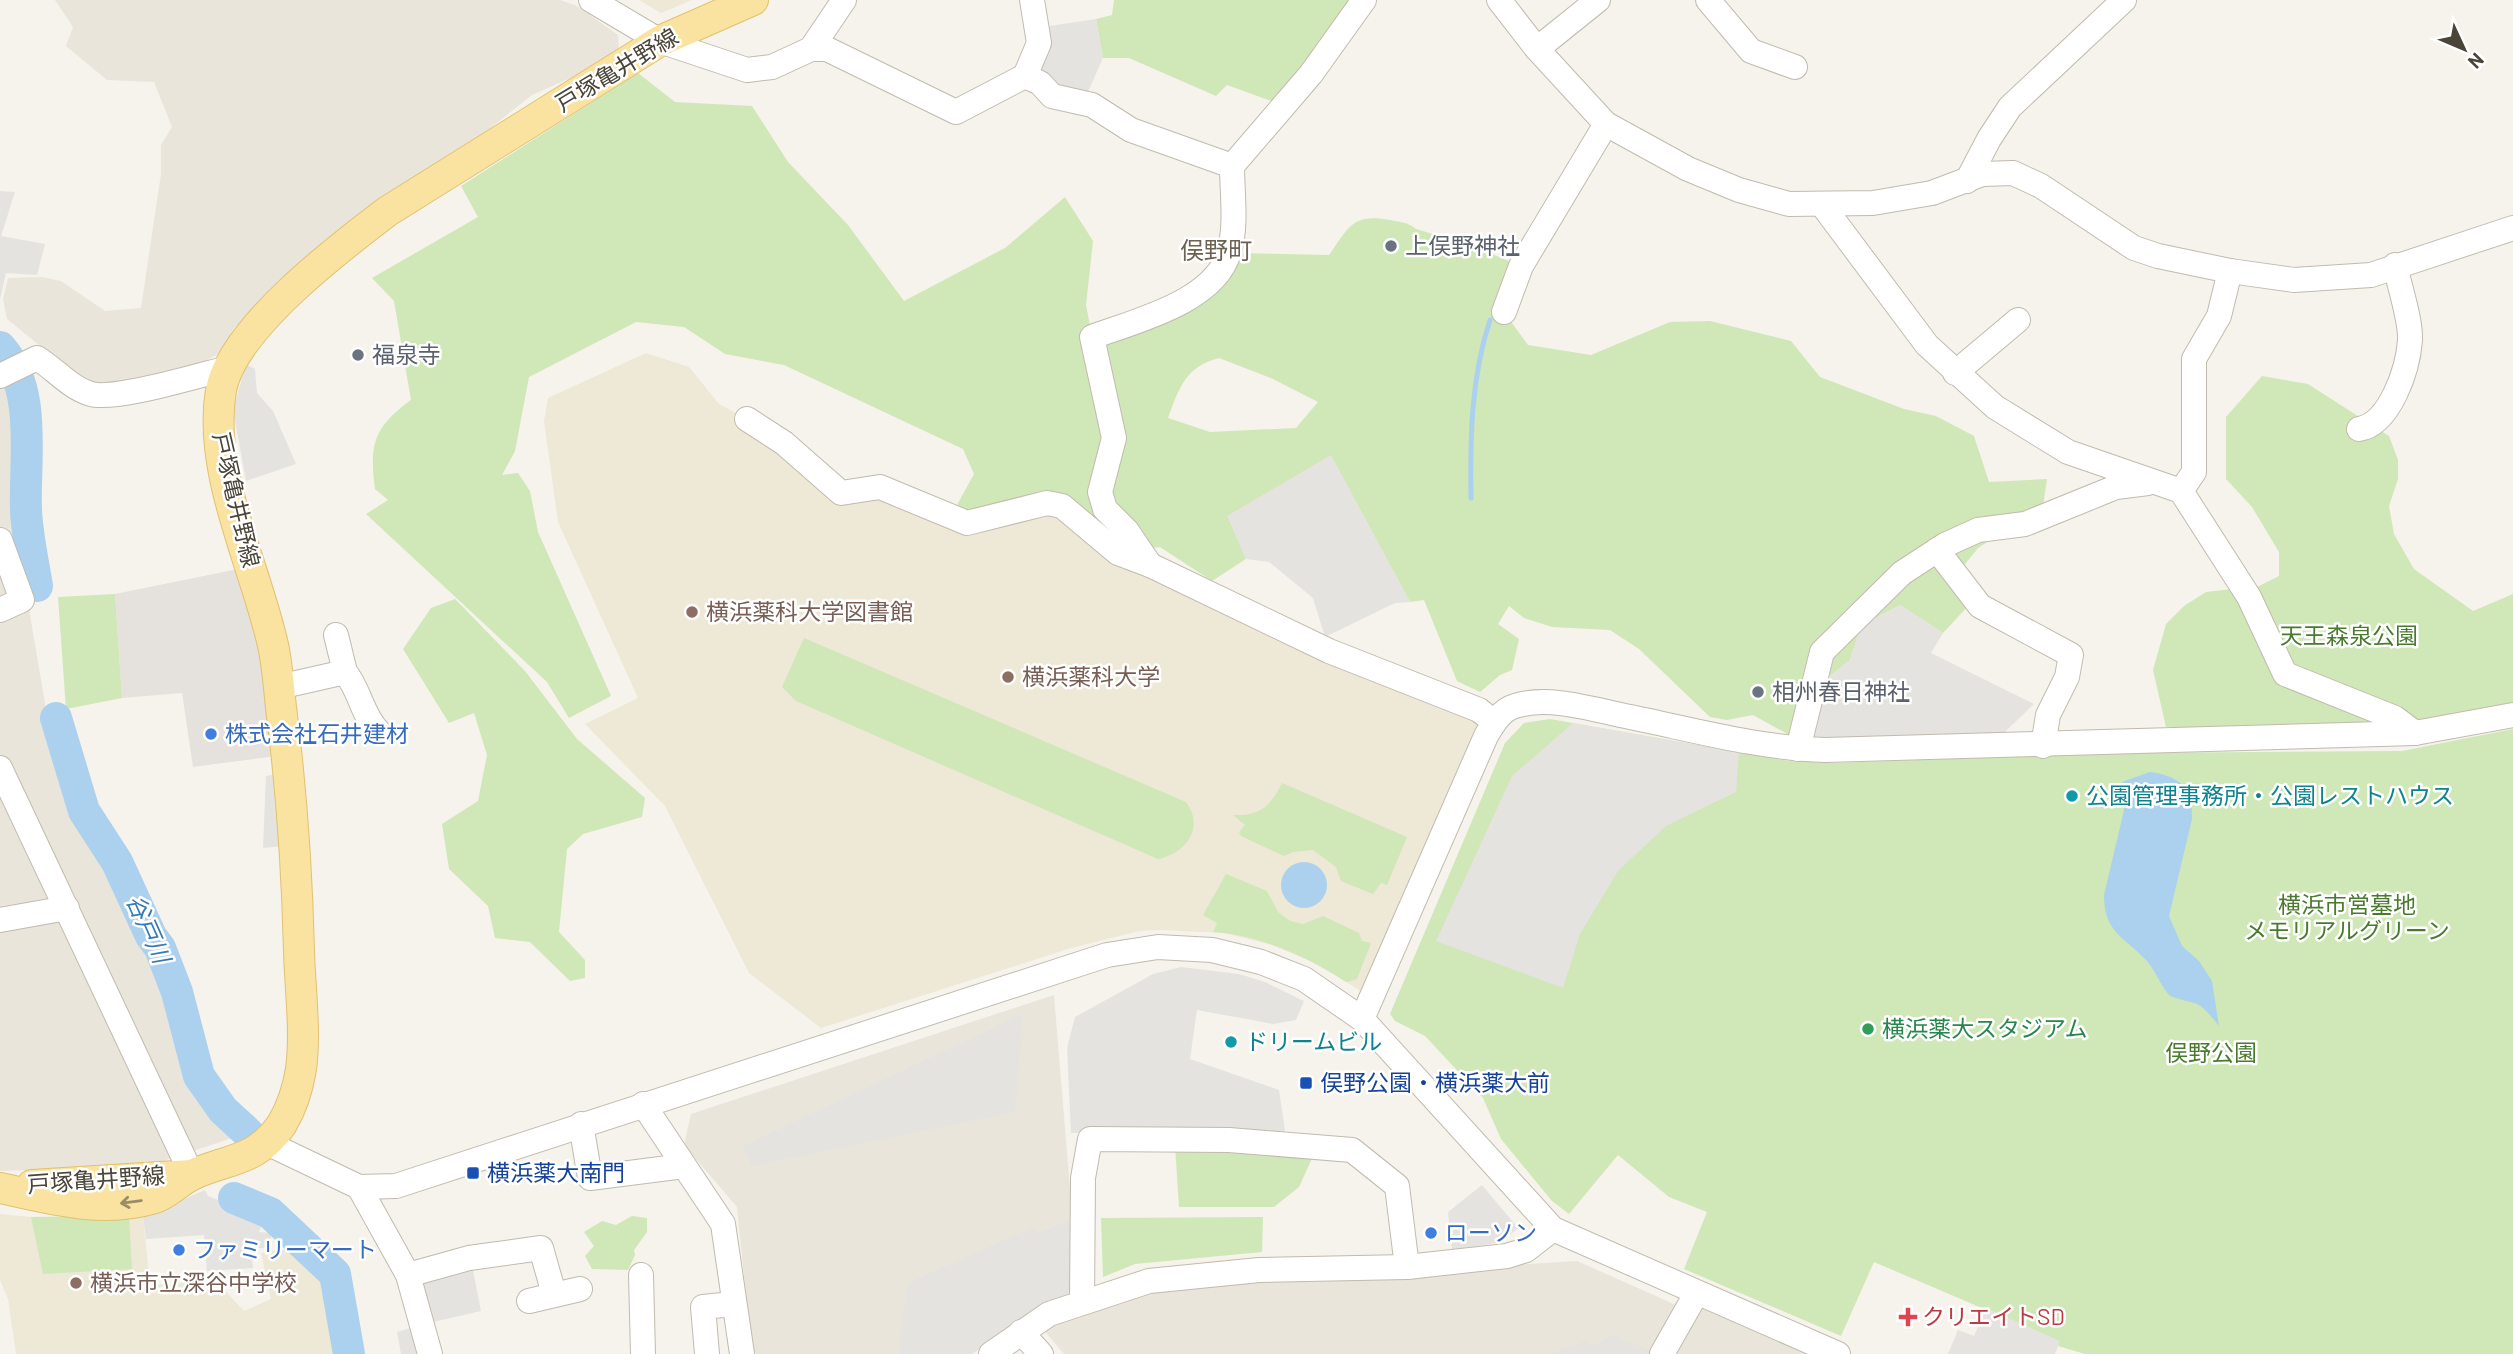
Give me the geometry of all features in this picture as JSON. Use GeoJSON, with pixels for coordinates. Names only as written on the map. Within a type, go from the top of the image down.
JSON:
{"type":"FeatureCollection","features":[{"type":"Feature","properties":{"kind":"main road","name":"戸塚亀井野線"},"geometry":{"type":"LineString","coordinates":[[0,1188],[192,1175],[250,1155],[268,1143],[296,1095],[301,1066],[296,839],[279,687],[273,646],[227,480],[218,426],[222,387],[228,368],[251,330],[354,237],[388,211],[660,41],[753,0]]}},
{"type":"Feature","properties":{"kind":"street"},"geometry":{"type":"LineString","coordinates":[[591,0],[660,41],[747,70],[772,67],[811,49],[827,49],[956,112],[1025,76],[1039,43],[1032,0]]}},
{"type":"Feature","properties":{"kind":"street"},"geometry":{"type":"LineString","coordinates":[[811,49],[844,0]]}},
{"type":"Feature","properties":{"kind":"street"},"geometry":{"type":"LineString","coordinates":[[1150,565],[1127,531],[1105,509],[1100,492],[1114,438],[1092,337],[1190,298],[1215,278],[1229,253],[1232,166],[1311,74],[1364,0]]}},
{"type":"Feature","properties":{"kind":"street"},"geometry":{"type":"LineString","coordinates":[[1499,0],[1537,49],[1606,124],[1662,157],[1740,190],[1789,204],[1823,206],[1910,197],[1967,181],[1982,174],[2012,173],[2041,186],[2134,248],[2158,256],[2230,271],[2294,280],[2371,275],[2395,264],[2513,228]]}},
{"type":"Feature","properties":{"kind":"street"},"geometry":{"type":"LineString","coordinates":[[1537,49],[1598,0]]}},
{"type":"Feature","properties":{"kind":"street"},"geometry":{"type":"LineString","coordinates":[[1708,0],[1751,51],[1795,67]]}},
{"type":"Feature","properties":{"kind":"street"},"geometry":{"type":"LineString","coordinates":[[1967,181],[2010,107],[2124,0]]}},
{"type":"Feature","properties":{"kind":"street"},"geometry":{"type":"LineString","coordinates":[[1025,76],[1040,83],[1052,96],[1092,105],[1130,130],[1232,166]]}},
{"type":"Feature","properties":{"kind":"street"},"geometry":{"type":"LineString","coordinates":[[1504,312],[1521,266],[1606,124]]}},
{"type":"Feature","properties":{"kind":"street"},"geometry":{"type":"LineString","coordinates":[[1823,206],[1927,345],[1995,407],[2067,452],[2097,465],[2140,475],[2152,482],[2181,491],[2249,597],[2285,674],[2395,718],[2415,733]]}},
{"type":"Feature","properties":{"kind":"street"},"geometry":{"type":"LineString","coordinates":[[2359,429],[2380,419],[2391,403],[2410,339],[2395,264]]}},
{"type":"Feature","properties":{"kind":"street"},"geometry":{"type":"LineString","coordinates":[[2181,491],[2194,472],[2194,359],[2219,316],[2230,271]]}},
{"type":"Feature","properties":{"kind":"street"},"geometry":{"type":"LineString","coordinates":[[1955,373],[2018,320]]}},
{"type":"Feature","properties":{"kind":"street"},"geometry":{"type":"LineString","coordinates":[[2,376],[37,358],[76,387],[92,394],[112,394],[228,368]]}},
{"type":"Feature","properties":{"kind":"street"},"geometry":{"type":"LineString","coordinates":[[747,419],[784,443],[841,493],[880,487],[967,523],[1047,503],[1062,506],[1118,553],[1150,565],[1329,651],[1479,710],[1494,722]]}},
{"type":"Feature","properties":{"kind":"street"},"geometry":{"type":"LineString","coordinates":[[1798,749],[1822,652],[1877,593],[1937,550],[1978,530],[2025,524],[2116,486],[2152,482]]}},
{"type":"Feature","properties":{"kind":"street"},"geometry":{"type":"LineString","coordinates":[[0,540],[22,600],[0,610]]}},
{"type":"Feature","properties":{"kind":"street"},"geometry":{"type":"LineString","coordinates":[[1937,550],[1980,606],[2071,655],[2067,677],[2048,715],[2043,746]]}},
{"type":"Feature","properties":{"kind":"street"},"geometry":{"type":"LineString","coordinates":[[336,635],[345,672],[352,680],[370,723],[378,731]]}},
{"type":"Feature","properties":{"kind":"street"},"geometry":{"type":"LineString","coordinates":[[279,687],[345,672]]}},
{"type":"Feature","properties":{"kind":"street"},"geometry":{"type":"LineString","coordinates":[[1362,1019],[1494,722],[1511,707],[1528,703],[1568,705],[1798,749],[2043,746],[2415,733],[2513,715]]}},
{"type":"Feature","properties":{"kind":"street"},"geometry":{"type":"LineString","coordinates":[[0,768],[192,1175]]}},
{"type":"Feature","properties":{"kind":"street"},"geometry":{"type":"LineString","coordinates":[[0,920],[67,908]]}},
{"type":"Feature","properties":{"kind":"street"},"geometry":{"type":"LineString","coordinates":[[268,1143],[359,1187],[396,1186],[1107,955],[1158,947],[1212,950],[1261,962],[1320,988],[1362,1019],[1553,1229],[1838,1354]]}},
{"type":"Feature","properties":{"kind":"street"},"geometry":{"type":"LineString","coordinates":[[643,1104],[723,1224],[742,1354]]}},
{"type":"Feature","properties":{"kind":"street"},"geometry":{"type":"LineString","coordinates":[[582,1124],[590,1178],[684,1166]]}},
{"type":"Feature","properties":{"kind":"street"},"geometry":{"type":"LineString","coordinates":[[1082,1302],[1083,1178],[1090,1139],[1229,1140],[1352,1150],[1397,1186],[1408,1267]]}},
{"type":"Feature","properties":{"kind":"street"},"geometry":{"type":"LineString","coordinates":[[359,1187],[408,1275],[430,1354]]}},
{"type":"Feature","properties":{"kind":"street"},"geometry":{"type":"LineString","coordinates":[[991,1354],[1049,1314],[1149,1281],[1259,1270],[1408,1267],[1507,1256],[1526,1250],[1553,1229]]}},
{"type":"Feature","properties":{"kind":"street"},"geometry":{"type":"LineString","coordinates":[[408,1275],[469,1258],[541,1248],[554,1294]]}},
{"type":"Feature","properties":{"kind":"street"},"geometry":{"type":"LineString","coordinates":[[640,1275],[643,1354]]}},
{"type":"Feature","properties":{"kind":"street"},"geometry":{"type":"LineString","coordinates":[[529,1301],[580,1289]]}},
{"type":"Feature","properties":{"kind":"street"},"geometry":{"type":"LineString","coordinates":[[1662,1354],[1696,1294]]}},
{"type":"Feature","properties":{"kind":"street"},"geometry":{"type":"LineString","coordinates":[[707,1354],[703,1307],[733,1304]]}},
{"type":"Feature","properties":{"kind":"street"},"geometry":{"type":"LineString","coordinates":[[1021,1332],[1041,1354]]}},
{"type":"Feature","properties":{"kind":"shaded area"},"geometry":{"type":"Polygon","coordinates":[[[55,0],[560,0],[577,6],[618,35],[619,50],[575,76],[532,95],[469,145],[295,272],[234,328],[220,353],[203,362],[92,388],[7,319],[3,299],[8,278],[42,277],[61,281],[105,311],[141,308],[161,174],[161,145],[172,127],[154,82],[107,80],[66,46],[73,27],[55,0]]]}},
{"type":"Feature","properties":{"kind":"shaded area"},"geometry":{"type":"Polygon","coordinates":[[[639,0],[692,0],[661,13],[639,0]]]}},
{"type":"Feature","properties":{"kind":"shaded area"},"geometry":{"type":"Polygon","coordinates":[[[1096,19],[1103,58],[1083,103],[1040,83],[1036,28],[1096,19]]]}},
{"type":"Feature","properties":{"kind":"shaded area"},"geometry":{"type":"Polygon","coordinates":[[[0,191],[15,192],[1,236],[45,244],[37,275],[6,273],[0,299],[0,191]]]}},
{"type":"Feature","properties":{"kind":"shaded area","name":"横浜薬科大学"},"geometry":{"type":"Polygon","coordinates":[[[646,353],[689,367],[719,404],[747,419],[841,493],[880,487],[967,523],[1062,506],[1473,717],[1483,726],[1365,994],[1322,966],[1272,945],[1224,933],[1160,930],[1139,931],[1068,949],[821,1028],[749,973],[665,806],[585,724],[638,698],[558,522],[544,421],[548,398],[646,353]]]}},
{"type":"Feature","properties":{"kind":"shaded area"},"geometry":{"type":"Polygon","coordinates":[[[0,355],[15,381],[23,436],[21,495],[30,615],[47,715],[79,811],[121,886],[176,1019],[194,1078],[212,1110],[238,1136],[148,1166],[0,1171],[0,355]]]}},
{"type":"Feature","properties":{"kind":"shaded area"},"geometry":{"type":"Polygon","coordinates":[[[246,364],[255,369],[257,393],[273,411],[296,464],[246,481],[233,410],[246,364]]]}},
{"type":"Feature","properties":{"kind":"shaded area"},"geometry":{"type":"Polygon","coordinates":[[[1331,455],[1410,602],[1395,603],[1325,637],[1313,598],[1269,562],[1246,559],[1227,516],[1331,455]]]}},
{"type":"Feature","properties":{"kind":"shaded area"},"geometry":{"type":"Polygon","coordinates":[[[238,569],[260,641],[276,756],[193,767],[182,693],[122,698],[115,594],[238,569]]]}},
{"type":"Feature","properties":{"kind":"shaded area"},"geometry":{"type":"Polygon","coordinates":[[[1900,605],[1943,633],[1931,653],[2034,704],[1989,747],[1798,749],[1817,727],[1825,680],[1850,660],[1861,626],[1900,605]]]}},
{"type":"Feature","properties":{"kind":"shaded area"},"geometry":{"type":"Polygon","coordinates":[[[1573,723],[1739,753],[1736,792],[1666,826],[1618,871],[1580,934],[1563,988],[1436,941],[1512,776],[1573,723]]]}},
{"type":"Feature","properties":{"kind":"shaded area"},"geometry":{"type":"Polygon","coordinates":[[[277,774],[283,846],[263,848],[266,776],[277,774]]]}},
{"type":"Feature","properties":{"kind":"shaded area"},"geometry":{"type":"Polygon","coordinates":[[[1181,967],[1239,974],[1265,982],[1304,1001],[1296,1020],[1273,1024],[1197,1010],[1190,1059],[1279,1090],[1285,1131],[1071,1133],[1067,1048],[1075,1017],[1153,974],[1181,967]]]}},
{"type":"Feature","properties":{"kind":"shaded area"},"geometry":{"type":"Polygon","coordinates":[[[1054,995],[1080,1311],[1152,1290],[1211,1284],[1577,1261],[1676,1305],[1649,1354],[1064,1354],[1029,1313],[972,1354],[756,1354],[751,1346],[737,1207],[684,1145],[691,1114],[1054,995]]]}},
{"type":"Feature","properties":{"kind":"shaded area"},"geometry":{"type":"Polygon","coordinates":[[[1023,1014],[1015,1112],[752,1166],[743,1146],[1023,1014]]]}},
{"type":"Feature","properties":{"kind":"shaded area"},"geometry":{"type":"Polygon","coordinates":[[[1482,1185],[1518,1228],[1502,1242],[1452,1250],[1448,1212],[1482,1185]]]}},
{"type":"Feature","properties":{"kind":"shaded area"},"geometry":{"type":"Polygon","coordinates":[[[205,1190],[208,1196],[265,1218],[259,1232],[271,1233],[271,1247],[251,1249],[253,1268],[207,1271],[204,1235],[146,1239],[143,1216],[205,1190]]]}},
{"type":"Feature","properties":{"kind":"shaded area","name":"横浜市立深谷中学校"},"geometry":{"type":"Polygon","coordinates":[[[0,1214],[31,1217],[143,1216],[150,1285],[216,1281],[244,1311],[271,1299],[261,1253],[301,1246],[321,1263],[332,1301],[339,1354],[16,1354],[8,1299],[0,1280],[0,1214]]]}},
{"type":"Feature","properties":{"kind":"shaded area"},"geometry":{"type":"Polygon","coordinates":[[[1069,1221],[1083,1233],[1082,1292],[1029,1313],[972,1354],[899,1354],[906,1289],[914,1280],[1032,1228],[1038,1233],[1069,1221]]]}},
{"type":"Feature","properties":{"kind":"shaded area"},"geometry":{"type":"Polygon","coordinates":[[[472,1265],[481,1311],[429,1323],[418,1287],[426,1278],[472,1265]]]}},
{"type":"Feature","properties":{"kind":"shaded area"},"geometry":{"type":"Polygon","coordinates":[[[1696,1294],[1838,1354],[1662,1354],[1696,1294]]]}},
{"type":"Feature","properties":{"kind":"shaded area"},"geometry":{"type":"Polygon","coordinates":[[[1986,1308],[2060,1341],[2055,1354],[1948,1354],[1958,1330],[1974,1336],[1986,1308]]]}},
{"type":"Feature","properties":{"kind":"shaded area"},"geometry":{"type":"Polygon","coordinates":[[[411,1328],[420,1354],[401,1354],[397,1332],[411,1328]]]}},
{"type":"Feature","properties":{"kind":"shaded area"},"geometry":{"type":"Polygon","coordinates":[[[1616,1335],[1620,1340],[1651,1350],[1649,1354],[1552,1354],[1587,1340],[1590,1346],[1616,1335]]]}},
{"type":"Feature","properties":{"kind":"green space"},"geometry":{"type":"Polygon","coordinates":[[[1114,0],[1363,0],[1285,106],[1227,85],[1216,96],[1129,58],[1103,58],[1096,19],[1112,15],[1114,0]]]}},
{"type":"Feature","properties":{"kind":"green space"},"geometry":{"type":"Polygon","coordinates":[[[638,73],[675,102],[752,106],[788,162],[848,225],[904,301],[1005,248],[1065,197],[1093,241],[1086,305],[1092,336],[1190,298],[1229,253],[1329,255],[1347,230],[1359,221],[1377,218],[1401,222],[1470,245],[1521,266],[1504,312],[1528,345],[1591,355],[1670,322],[1710,321],[1791,341],[1820,377],[1904,409],[1936,416],[1974,436],[1989,482],[2047,479],[2043,506],[1978,548],[1954,578],[1969,605],[1943,633],[1900,605],[1861,626],[1850,660],[1825,680],[1817,727],[1800,741],[1753,715],[1727,720],[1710,717],[1639,649],[1610,630],[1552,627],[1524,618],[1509,606],[1498,624],[1519,639],[1512,670],[1500,675],[1480,692],[1457,681],[1424,600],[1410,602],[1331,456],[1228,516],[1246,559],[1212,581],[1160,547],[1118,553],[1061,506],[951,516],[974,474],[963,449],[784,365],[725,354],[684,327],[636,322],[529,377],[515,451],[502,475],[518,473],[530,491],[538,532],[611,696],[569,718],[547,682],[366,514],[388,500],[375,489],[373,460],[377,438],[389,419],[411,400],[394,301],[372,278],[478,217],[461,186],[638,73]],[[1219,358],[1208,362],[1185,380],[1168,418],[1210,432],[1296,428],[1318,402],[1273,379],[1219,358]]]}},
{"type":"Feature","properties":{"kind":"green space","name":"天王森泉公園"},"geometry":{"type":"Polygon","coordinates":[[[2262,376],[2308,384],[2389,436],[2398,460],[2398,479],[2389,506],[2394,534],[2414,569],[2473,611],[2513,594],[2513,703],[2486,718],[2420,731],[2166,727],[2153,670],[2166,624],[2184,606],[2206,592],[2259,586],[2279,576],[2279,552],[2252,507],[2226,479],[2226,417],[2262,376]]]}},
{"type":"Feature","properties":{"kind":"green space"},"geometry":{"type":"Polygon","coordinates":[[[115,594],[122,698],[66,709],[58,597],[115,594]]]}},
{"type":"Feature","properties":{"kind":"green space"},"geometry":{"type":"Polygon","coordinates":[[[455,599],[525,671],[577,739],[645,798],[642,817],[583,834],[567,849],[559,932],[585,960],[585,978],[570,981],[530,942],[495,938],[488,906],[449,869],[442,824],[478,801],[487,755],[474,713],[449,723],[403,649],[431,608],[455,599]]]}},
{"type":"Feature","properties":{"kind":"green space"},"geometry":{"type":"Polygon","coordinates":[[[804,638],[1186,802],[1194,821],[1190,838],[1177,851],[1158,859],[796,701],[782,687],[804,638]]]}},
{"type":"Feature","properties":{"kind":"green space","name":"俣野公園"},"geometry":{"type":"Polygon","coordinates":[[[1550,719],[1788,761],[1833,763],[2124,753],[2402,751],[2513,729],[2513,1354],[2085,1354],[2058,1346],[2059,1341],[1874,1262],[1841,1336],[1684,1269],[1707,1212],[1669,1197],[1618,1155],[1569,1214],[1552,1201],[1501,1139],[1483,1098],[1425,1036],[1395,1021],[1390,1014],[1505,743],[1524,723],[1550,719]]]}},
{"type":"Feature","properties":{"kind":"green space"},"geometry":{"type":"Polygon","coordinates":[[[1282,783],[1407,837],[1387,885],[1381,883],[1373,894],[1341,881],[1336,867],[1313,850],[1284,856],[1241,836],[1239,832],[1245,825],[1233,815],[1257,812],[1268,804],[1282,783]]]}},
{"type":"Feature","properties":{"kind":"green space"},"geometry":{"type":"Polygon","coordinates":[[[1226,874],[1267,891],[1278,912],[1290,921],[1303,924],[1323,916],[1359,933],[1362,941],[1371,943],[1357,979],[1346,982],[1283,949],[1248,938],[1213,932],[1217,923],[1203,915],[1226,874]]]}},
{"type":"Feature","properties":{"kind":"green space"},"geometry":{"type":"Polygon","coordinates":[[[1175,1145],[1314,1154],[1299,1187],[1274,1207],[1179,1207],[1175,1145]]]}},
{"type":"Feature","properties":{"kind":"green space"},"geometry":{"type":"Polygon","coordinates":[[[129,1216],[132,1269],[43,1274],[31,1217],[129,1216]]]}},
{"type":"Feature","properties":{"kind":"green space"},"geometry":{"type":"Polygon","coordinates":[[[632,1216],[647,1218],[647,1232],[634,1250],[635,1255],[628,1270],[592,1269],[585,1256],[594,1246],[584,1232],[602,1221],[616,1225],[632,1216]]]}},
{"type":"Feature","properties":{"kind":"green space"},"geometry":{"type":"Polygon","coordinates":[[[1263,1217],[1262,1252],[1135,1264],[1103,1277],[1101,1218],[1263,1217]]]}},
{"type":"Feature","properties":{"kind":"water"},"geometry":{"type":"Polygon","coordinates":[[[2150,772],[2177,780],[2183,785],[2190,799],[2192,819],[2169,916],[2182,946],[2199,961],[2212,981],[2219,1026],[2202,1007],[2170,996],[2149,964],[2116,932],[2107,917],[2104,895],[2129,789],[2122,782],[2150,772]]]}},
{"type":"Feature","properties":{"kind":"water"},"geometry":{"type":"Polygon","coordinates":[[[1304,862],[1320,869],[1327,885],[1320,901],[1304,908],[1288,901],[1281,885],[1288,869],[1304,862]]]}},
{"type":"Feature","properties":{"kind":"waterway"},"geometry":{"type":"LineString","coordinates":[[1471,498],[1475,386],[1490,320]]}},
{"type":"Feature","properties":{"kind":"waterway","name":"谷戸川"},"geometry":{"type":"LineString","coordinates":[[0,347],[12,364],[20,383],[24,404],[27,519],[37,586]]}},
{"type":"Feature","properties":{"kind":"waterway","name":"谷戸川"},"geometry":{"type":"LineString","coordinates":[[56,718],[84,811],[117,862],[151,936],[160,948],[177,992],[199,1076],[223,1110],[248,1133]]}},
{"type":"Feature","properties":{"kind":"waterway","name":"谷戸川"},"geometry":{"type":"LineString","coordinates":[[234,1198],[270,1213],[335,1274],[349,1354]]}},
{"type":"Feature","properties":{"kind":"place","name":"上俣野神社"},"geometry":{"type":"Point","coordinates":[1391,246]}},
{"type":"Feature","properties":{"kind":"place","name":"福泉寺"},"geometry":{"type":"Point","coordinates":[358,355]}},
{"type":"Feature","properties":{"kind":"place","name":"横浜薬科大学図書館"},"geometry":{"type":"Point","coordinates":[692,612]}},
{"type":"Feature","properties":{"kind":"place","name":"横浜薬科大学"},"geometry":{"type":"Point","coordinates":[1008,677]}},
{"type":"Feature","properties":{"kind":"place","name":"相州春日神社"},"geometry":{"type":"Point","coordinates":[1758,692]}},
{"type":"Feature","properties":{"kind":"place","name":"株式会社石井建材"},"geometry":{"type":"Point","coordinates":[211,734]}},
{"type":"Feature","properties":{"kind":"place","name":"公園管理事務所・公園レストハウス"},"geometry":{"type":"Point","coordinates":[2072,796]}},
{"type":"Feature","properties":{"kind":"place","name":"横浜薬大スタジアム"},"geometry":{"type":"Point","coordinates":[1868,1029]}},
{"type":"Feature","properties":{"kind":"place","name":"ドリームビル"},"geometry":{"type":"Point","coordinates":[1231,1042]}},
{"type":"Feature","properties":{"kind":"place","name":"俣野公園・横浜薬大前"},"geometry":{"type":"Point","coordinates":[1306,1083]}},
{"type":"Feature","properties":{"kind":"place","name":"横浜薬大南門"},"geometry":{"type":"Point","coordinates":[473,1173]}},
{"type":"Feature","properties":{"kind":"place","name":"ローソン"},"geometry":{"type":"Point","coordinates":[1431,1233]}},
{"type":"Feature","properties":{"kind":"place","name":"ファミリーマート"},"geometry":{"type":"Point","coordinates":[179,1250]}},
{"type":"Feature","properties":{"kind":"place","name":"横浜市立深谷中学校"},"geometry":{"type":"Point","coordinates":[76,1283]}},
{"type":"Feature","properties":{"kind":"place","name":"クリエイトSD"},"geometry":{"type":"Point","coordinates":[1908,1317]}},
{"type":"Feature","properties":{"kind":"district","name":"俣野町"},"geometry":{"type":"Point","coordinates":[1216,251]}},
{"type":"Feature","properties":{"kind":"park label","name":"横浜市営墓地 メモリアルグリーン"},"geometry":{"type":"Point","coordinates":[2347,918]}}]}
